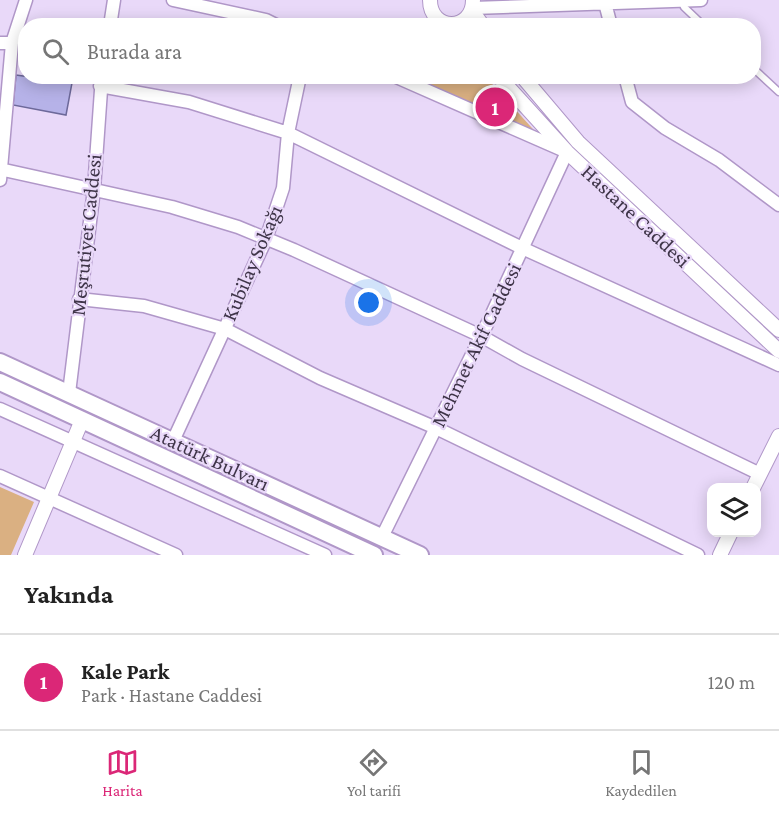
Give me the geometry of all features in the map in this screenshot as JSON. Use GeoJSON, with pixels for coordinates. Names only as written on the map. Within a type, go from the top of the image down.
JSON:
{"type":"FeatureCollection","features":[{"type":"Feature","properties":{"kind":"main road","name":"Atatürk Bulvarı"},"geometry":{"type":"LineString","coordinates":[[0,362],[420,555]]}},
{"type":"Feature","properties":{"kind":"main road","name":"Atatürk Bulvarı"},"geometry":{"type":"LineString","coordinates":[[0,382],[350,550],[374,555]]}},
{"type":"Feature","properties":{"kind":"main road"},"geometry":{"type":"LineString","coordinates":[[350,550],[361,528]]}},
{"type":"Feature","properties":{"kind":"street"},"geometry":{"type":"LineString","coordinates":[[0,180],[6,43],[26,0]]}},
{"type":"Feature","properties":{"kind":"street"},"geometry":{"type":"LineString","coordinates":[[111,18],[114,0]]}},
{"type":"Feature","properties":{"kind":"street"},"geometry":{"type":"LineString","coordinates":[[173,0],[257,18]]}},
{"type":"Feature","properties":{"kind":"street"},"geometry":{"type":"LineString","coordinates":[[430,0],[430,7],[436,18]]}},
{"type":"Feature","properties":{"kind":"street"},"geometry":{"type":"LineString","coordinates":[[472,6],[701,0]]}},
{"type":"Feature","properties":{"kind":"street"},"geometry":{"type":"LineString","coordinates":[[605,3],[609,18]]}},
{"type":"Feature","properties":{"kind":"street","name":"Meşrutiyet Caddesi"},"geometry":{"type":"LineString","coordinates":[[69,393],[94,189],[101,84]]}},
{"type":"Feature","properties":{"kind":"street"},"geometry":{"type":"LineString","coordinates":[[114,84],[189,102],[288,133],[522,248],[779,365]]}},
{"type":"Feature","properties":{"kind":"street","name":"Kubilay Sokağı"},"geometry":{"type":"LineString","coordinates":[[173,441],[266,239],[283,188],[288,133],[298,84]]}},
{"type":"Feature","properties":{"kind":"street"},"geometry":{"type":"LineString","coordinates":[[412,84],[567,152]]}},
{"type":"Feature","properties":{"kind":"street","name":"Hastane Caddesi"},"geometry":{"type":"LineString","coordinates":[[505,84],[567,152],[779,351]]}},
{"type":"Feature","properties":{"kind":"street","name":"Hastane Caddesi"},"geometry":{"type":"LineString","coordinates":[[529,84],[578,142],[779,330]]}},
{"type":"Feature","properties":{"kind":"street"},"geometry":{"type":"LineString","coordinates":[[627,84],[632,102],[665,128],[719,160],[779,205]]}},
{"type":"Feature","properties":{"kind":"street","name":"Mehmet Akif Caddesi"},"geometry":{"type":"LineString","coordinates":[[382,537],[481,336],[567,152]]}},
{"type":"Feature","properties":{"kind":"street"},"geometry":{"type":"LineString","coordinates":[[0,169],[172,207],[238,227],[481,336],[522,359],[760,474]]}},
{"type":"Feature","properties":{"kind":"street"},"geometry":{"type":"LineString","coordinates":[[79,299],[144,306],[225,329],[320,378],[436,428],[698,555]]}},
{"type":"Feature","properties":{"kind":"street"},"geometry":{"type":"LineString","coordinates":[[0,409],[325,555]]}},
{"type":"Feature","properties":{"kind":"street"},"geometry":{"type":"LineString","coordinates":[[25,555],[82,420]]}},
{"type":"Feature","properties":{"kind":"street"},"geometry":{"type":"LineString","coordinates":[[756,483],[779,436]]}},
{"type":"Feature","properties":{"kind":"street"},"geometry":{"type":"LineString","coordinates":[[0,476],[176,555]]}},
{"type":"Feature","properties":{"kind":"street"},"geometry":{"type":"LineString","coordinates":[[720,555],[729,537]]}},
{"type":"Feature","properties":{"kind":"lane"},"geometry":{"type":"LineString","coordinates":[[681,0],[684,7],[696,18]]}},
{"type":"Feature","properties":{"kind":"lane"},"geometry":{"type":"LineString","coordinates":[[761,76],[779,92]]}},
{"type":"Feature","properties":{"kind":"shaded area"},"geometry":{"type":"Polygon","coordinates":[[[427,84],[492,84],[539,136],[427,84]]]}},
{"type":"Feature","properties":{"kind":"shaded area"},"geometry":{"type":"Polygon","coordinates":[[[0,487],[34,502],[11,555],[0,555],[0,487]]]}},
{"type":"Feature","properties":{"kind":"building"},"geometry":{"type":"Polygon","coordinates":[[[16,75],[18,75],[18,84],[72,84],[66,115],[13,105],[16,75]]]}},
{"type":"Feature","properties":{"kind":"place","name":"Kale Park"},"geometry":{"type":"Point","coordinates":[495,107]}}]}
